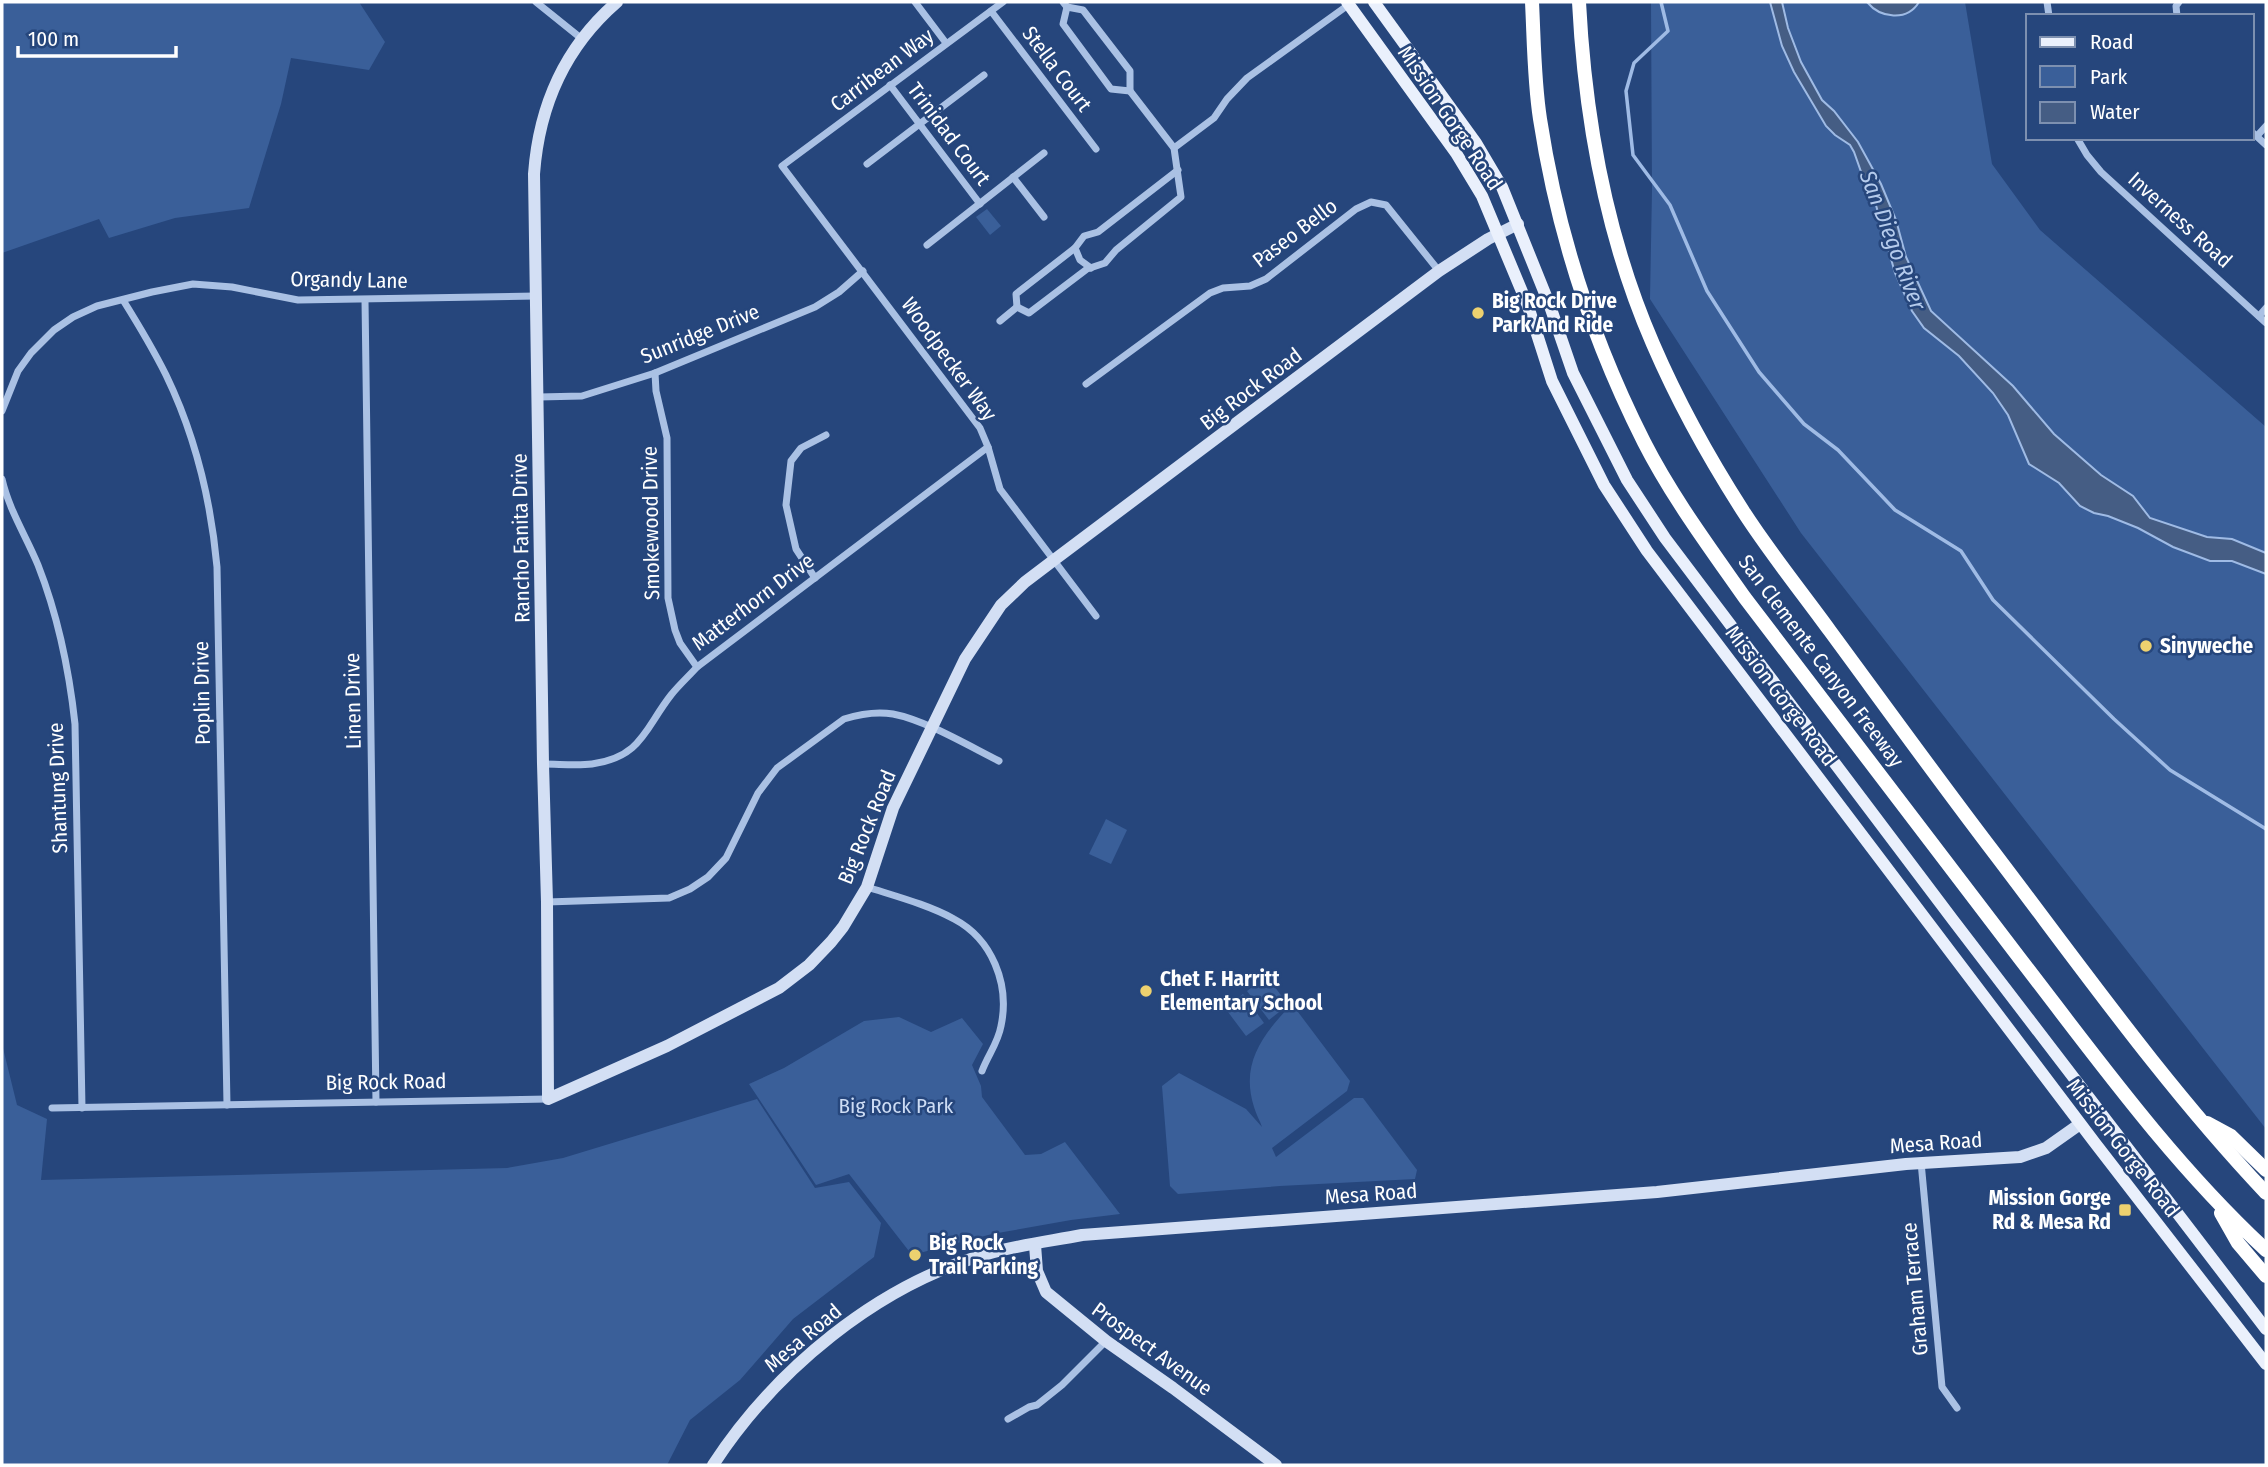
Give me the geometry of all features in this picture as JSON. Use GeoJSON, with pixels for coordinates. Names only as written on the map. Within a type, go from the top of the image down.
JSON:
{"type":"FeatureCollection","features":[{"type":"Feature","properties":{"kind":"highway","name":"San Clemente Canyon Freeway"},"geometry":{"type":"LineString","coordinates":[[1532,2],[1542,129],[1569,250],[1608,365],[1645,444],[1693,524],[1745,598],[2088,1048],[2157,1134],[2266,1251]]}},
{"type":"Feature","properties":{"kind":"highway","name":"San Clemente Canyon Freeway"},"geometry":{"type":"LineString","coordinates":[[1579,2],[1585,85],[1605,201],[1622,260],[1652,343],[1686,416],[1744,513],[1943,786],[2113,1012],[2199,1119],[2266,1193]]}},
{"type":"Feature","properties":{"kind":"highway"},"geometry":{"type":"LineString","coordinates":[[2199,1119],[2231,1136],[2266,1170]]}},
{"type":"Feature","properties":{"kind":"highway"},"geometry":{"type":"LineString","coordinates":[[2212,1196],[2238,1243],[2266,1276]]}},
{"type":"Feature","properties":{"kind":"main road","name":"Mission Gorge Road"},"geometry":{"type":"LineString","coordinates":[[1374,2],[1476,143],[1502,187],[1550,306],[1573,373],[1634,492],[1665,538],[2266,1329]]}},
{"type":"Feature","properties":{"kind":"main road","name":"Mission Gorge Road"},"geometry":{"type":"LineString","coordinates":[[1350,3],[1456,153],[1482,196],[1528,306],[1552,381],[1604,485],[1647,551],[2080,1124],[2266,1364]]}},
{"type":"Feature","properties":{"kind":"main road","name":"Mesa Road"},"geometry":{"type":"LineString","coordinates":[[2080,1124],[2098,1111]]}},
{"type":"Feature","properties":{"kind":"main road"},"geometry":{"type":"LineString","coordinates":[[2204,1283],[2221,1270]]}},
{"type":"Feature","properties":{"kind":"street"},"geometry":{"type":"LineString","coordinates":[[536,2],[582,39]]}},
{"type":"Feature","properties":{"kind":"street","name":"Rancho Fanita Drive"},"geometry":{"type":"LineString","coordinates":[[548,1098],[534,174],[538,140],[552,90],[566,62],[591,26],[617,2]]}},
{"type":"Feature","properties":{"kind":"street"},"geometry":{"type":"LineString","coordinates":[[915,2],[946,43]]}},
{"type":"Feature","properties":{"kind":"street","name":"Carribean Way"},"geometry":{"type":"LineString","coordinates":[[782,166],[1003,2]]}},
{"type":"Feature","properties":{"kind":"street"},"geometry":{"type":"LineString","coordinates":[[1174,148],[1214,118],[1247,78],[1350,3]]}},
{"type":"Feature","properties":{"kind":"street"},"geometry":{"type":"LineString","coordinates":[[1017,307],[1029,313],[1091,268],[1105,263],[1116,250],[1181,197],[1174,148],[1129,91],[1130,71],[1083,10],[1065,4],[1063,24],[1111,89],[1129,91]]}},
{"type":"Feature","properties":{"kind":"street","name":"Stella Court"},"geometry":{"type":"LineString","coordinates":[[990,11],[1096,149]]}},
{"type":"Feature","properties":{"kind":"street"},"geometry":{"type":"LineString","coordinates":[[867,164],[984,75]]}},
{"type":"Feature","properties":{"kind":"street","name":"Trinidad Court"},"geometry":{"type":"LineString","coordinates":[[890,85],[980,204]]}},
{"type":"Feature","properties":{"kind":"street"},"geometry":{"type":"LineString","coordinates":[[2266,126],[2255,134],[2266,145]]}},
{"type":"Feature","properties":{"kind":"street","name":"Inverness Road"},"geometry":{"type":"LineString","coordinates":[[2078,140],[2101,172],[2266,323]]}},
{"type":"Feature","properties":{"kind":"street"},"geometry":{"type":"LineString","coordinates":[[927,245],[1044,153]]}},
{"type":"Feature","properties":{"kind":"street","name":"Woodpecker Way"},"geometry":{"type":"LineString","coordinates":[[782,166],[980,428],[1000,489],[1096,616]]}},
{"type":"Feature","properties":{"kind":"street"},"geometry":{"type":"LineString","coordinates":[[1017,307],[1016,294],[1075,248],[1084,236],[1098,232],[1179,174]]}},
{"type":"Feature","properties":{"kind":"street"},"geometry":{"type":"LineString","coordinates":[[1013,177],[1044,217]]}},
{"type":"Feature","properties":{"kind":"street","name":"Paseo Bello"},"geometry":{"type":"LineString","coordinates":[[1086,384],[1210,293],[1223,288],[1250,286],[1266,279],[1356,209],[1371,202],[1386,205],[1439,271]]}},
{"type":"Feature","properties":{"kind":"street","name":"Big Rock Road"},"geometry":{"type":"LineString","coordinates":[[52,1108],[548,1098],[667,1046],[779,988],[809,965],[831,942],[867,887],[893,808],[965,659],[993,615],[1019,588],[1439,271],[1498,233],[1518,224]]}},
{"type":"Feature","properties":{"kind":"street"},"geometry":{"type":"LineString","coordinates":[[1075,248],[1080,260],[1091,268]]}},
{"type":"Feature","properties":{"kind":"street","name":"Sunridge Drive"},"geometry":{"type":"LineString","coordinates":[[539,397],[582,396],[655,373],[815,307],[839,292],[863,271]]}},
{"type":"Feature","properties":{"kind":"street","name":"Organdy Lane"},"geometry":{"type":"LineString","coordinates":[[123,300],[193,284],[232,287],[298,300],[536,296]]}},
{"type":"Feature","properties":{"kind":"street"},"geometry":{"type":"LineString","coordinates":[[2,411],[18,371],[47,336],[85,311],[123,300]]}},
{"type":"Feature","properties":{"kind":"street","name":"Poplin Drive"},"geometry":{"type":"LineString","coordinates":[[123,300],[155,355],[183,415],[203,478],[215,543],[227,1105]]}},
{"type":"Feature","properties":{"kind":"street","name":"Linen Drive"},"geometry":{"type":"LineString","coordinates":[[365,300],[376,1102]]}},
{"type":"Feature","properties":{"kind":"street"},"geometry":{"type":"LineString","coordinates":[[1000,321],[1017,307]]}},
{"type":"Feature","properties":{"kind":"street"},"geometry":{"type":"LineString","coordinates":[[2259,316],[2266,308]]}},
{"type":"Feature","properties":{"kind":"street","name":"Smokewood Drive"},"geometry":{"type":"LineString","coordinates":[[655,373],[656,391],[667,438],[668,598],[680,643],[697,667]]}},
{"type":"Feature","properties":{"kind":"street"},"geometry":{"type":"LineString","coordinates":[[815,578],[796,550],[786,505],[791,461],[801,448],[825,435]]}},
{"type":"Feature","properties":{"kind":"street","name":"Matterhorn Drive"},"geometry":{"type":"LineString","coordinates":[[543,764],[592,764],[620,757],[646,736],[670,696],[697,667],[988,447]]}},
{"type":"Feature","properties":{"kind":"street","name":"Shantung Drive"},"geometry":{"type":"LineString","coordinates":[[2,480],[52,603],[65,653],[72,700],[75,724],[82,1108]]}},
{"type":"Feature","properties":{"kind":"street"},"geometry":{"type":"LineString","coordinates":[[547,902],[669,898],[708,877],[726,858],[758,793],[777,768],[844,719],[865,713],[896,714],[999,761]]}},
{"type":"Feature","properties":{"kind":"street"},"geometry":{"type":"LineString","coordinates":[[867,887],[951,917],[971,930],[987,949],[998,970],[1003,1006],[1001,1026],[994,1048],[982,1071]]}},
{"type":"Feature","properties":{"kind":"street","name":"Mesa Road"},"geometry":{"type":"LineString","coordinates":[[713,1465],[774,1387],[857,1317],[879,1302],[937,1272],[988,1254],[1082,1235],[1657,1192],[1921,1162],[1998,1159],[2035,1153],[2080,1124]]}},
{"type":"Feature","properties":{"kind":"street","name":"Graham Terrace"},"geometry":{"type":"LineString","coordinates":[[1921,1162],[1942,1387],[1957,1408]]}},
{"type":"Feature","properties":{"kind":"street","name":"Prospect Avenue"},"geometry":{"type":"LineString","coordinates":[[1035,1245],[1037,1271],[1046,1292],[1106,1341],[1276,1465]]}},
{"type":"Feature","properties":{"kind":"street"},"geometry":{"type":"LineString","coordinates":[[1008,1419],[1037,1405],[1062,1385],[1106,1341]]}},
{"type":"Feature","properties":{"kind":"green space"},"geometry":{"type":"Polygon","coordinates":[[[2,2],[359,2],[385,42],[369,70],[291,58],[281,104],[249,208],[175,218],[109,238],[99,219],[2,253],[2,2]]]}},
{"type":"Feature","properties":{"kind":"green space"},"geometry":{"type":"Polygon","coordinates":[[[1651,2],[1965,2],[1992,164],[2040,230],[2266,427],[2266,1129],[1801,533],[1650,299],[1651,2]]]}},
{"type":"Feature","properties":{"kind":"green space"},"geometry":{"type":"Polygon","coordinates":[[[987,209],[1001,226],[990,235],[976,217],[987,209]]]}},
{"type":"Feature","properties":{"kind":"green space"},"geometry":{"type":"Polygon","coordinates":[[[1106,819],[1127,830],[1111,864],[1089,854],[1106,819]]]}},
{"type":"Feature","properties":{"kind":"green space"},"geometry":{"type":"Polygon","coordinates":[[[1267,976],[1288,1005],[1269,1020],[1247,991],[1267,976]]]}},
{"type":"Feature","properties":{"kind":"green space"},"geometry":{"type":"Polygon","coordinates":[[[1243,994],[1264,1023],[1246,1036],[1225,1008],[1243,994]]]}},
{"type":"Feature","properties":{"kind":"green space"},"geometry":{"type":"Polygon","coordinates":[[[1292,1004],[1350,1081],[1347,1091],[1272,1148],[1276,1157],[1354,1098],[1363,1098],[1417,1170],[1415,1179],[1178,1194],[1170,1186],[1162,1086],[1179,1073],[1246,1109],[1262,1127],[1250,1091],[1252,1063],[1264,1038],[1292,1004]]]}},
{"type":"Feature","properties":{"kind":"green space","name":"Big Rock Park"},"geometry":{"type":"Polygon","coordinates":[[[899,1017],[931,1032],[962,1018],[983,1044],[972,1065],[981,1086],[982,1097],[1025,1155],[1041,1154],[1065,1142],[1120,1214],[992,1234],[912,1255],[849,1174],[816,1185],[749,1084],[784,1068],[864,1021],[899,1017]]]}},
{"type":"Feature","properties":{"kind":"green space"},"geometry":{"type":"Polygon","coordinates":[[[2,1044],[17,1105],[47,1119],[41,1180],[507,1168],[563,1158],[757,1099],[815,1188],[849,1182],[881,1223],[874,1257],[793,1319],[740,1380],[690,1420],[667,1465],[2,1465],[2,1044]]]}},
{"type":"Feature","properties":{"kind":"water","name":"San Diego River"},"geometry":{"type":"Polygon","coordinates":[[[1770,2],[1782,2],[1788,28],[1801,62],[1822,100],[1858,142],[1881,184],[1896,220],[1906,257],[1931,311],[2013,386],[2054,434],[2101,475],[2133,496],[2150,518],[2207,537],[2232,539],[2266,553],[2266,574],[2232,561],[2210,561],[2173,547],[2138,528],[2094,513],[2080,506],[2059,483],[2029,464],[2008,415],[1993,393],[1959,356],[1924,328],[1912,311],[1895,273],[1872,191],[1865,183],[1850,145],[1826,126],[1794,72],[1782,46],[1770,2]]]}},
{"type":"Feature","properties":{"kind":"water"},"geometry":{"type":"Polygon","coordinates":[[[1867,2],[1919,2],[1908,13],[1893,16],[1879,12],[1867,2]]]}},
{"type":"Feature","properties":{"kind":"waterway"},"geometry":{"type":"LineString","coordinates":[[1661,2],[1668,31],[1634,63],[1626,91],[1633,155],[1670,205],[1707,291],[1759,372],[1804,424],[1838,450],[1895,510],[1961,551],[1993,600],[2170,770],[2266,829]]}},
{"type":"Feature","properties":{"kind":"place","name":"Big Rock Drive Park And Ride"},"geometry":{"type":"Point","coordinates":[1478,313]}},
{"type":"Feature","properties":{"kind":"place","name":"Sinyweche"},"geometry":{"type":"Point","coordinates":[2146,646]}},
{"type":"Feature","properties":{"kind":"place","name":"Chet F. Harritt Elementary School"},"geometry":{"type":"Point","coordinates":[1146,991]}},
{"type":"Feature","properties":{"kind":"place","name":"Mission Gorge Rd & Mesa Rd"},"geometry":{"type":"Point","coordinates":[2125,1210]}},
{"type":"Feature","properties":{"kind":"place","name":"Big Rock Trail Parking"},"geometry":{"type":"Point","coordinates":[915,1255]}}]}
